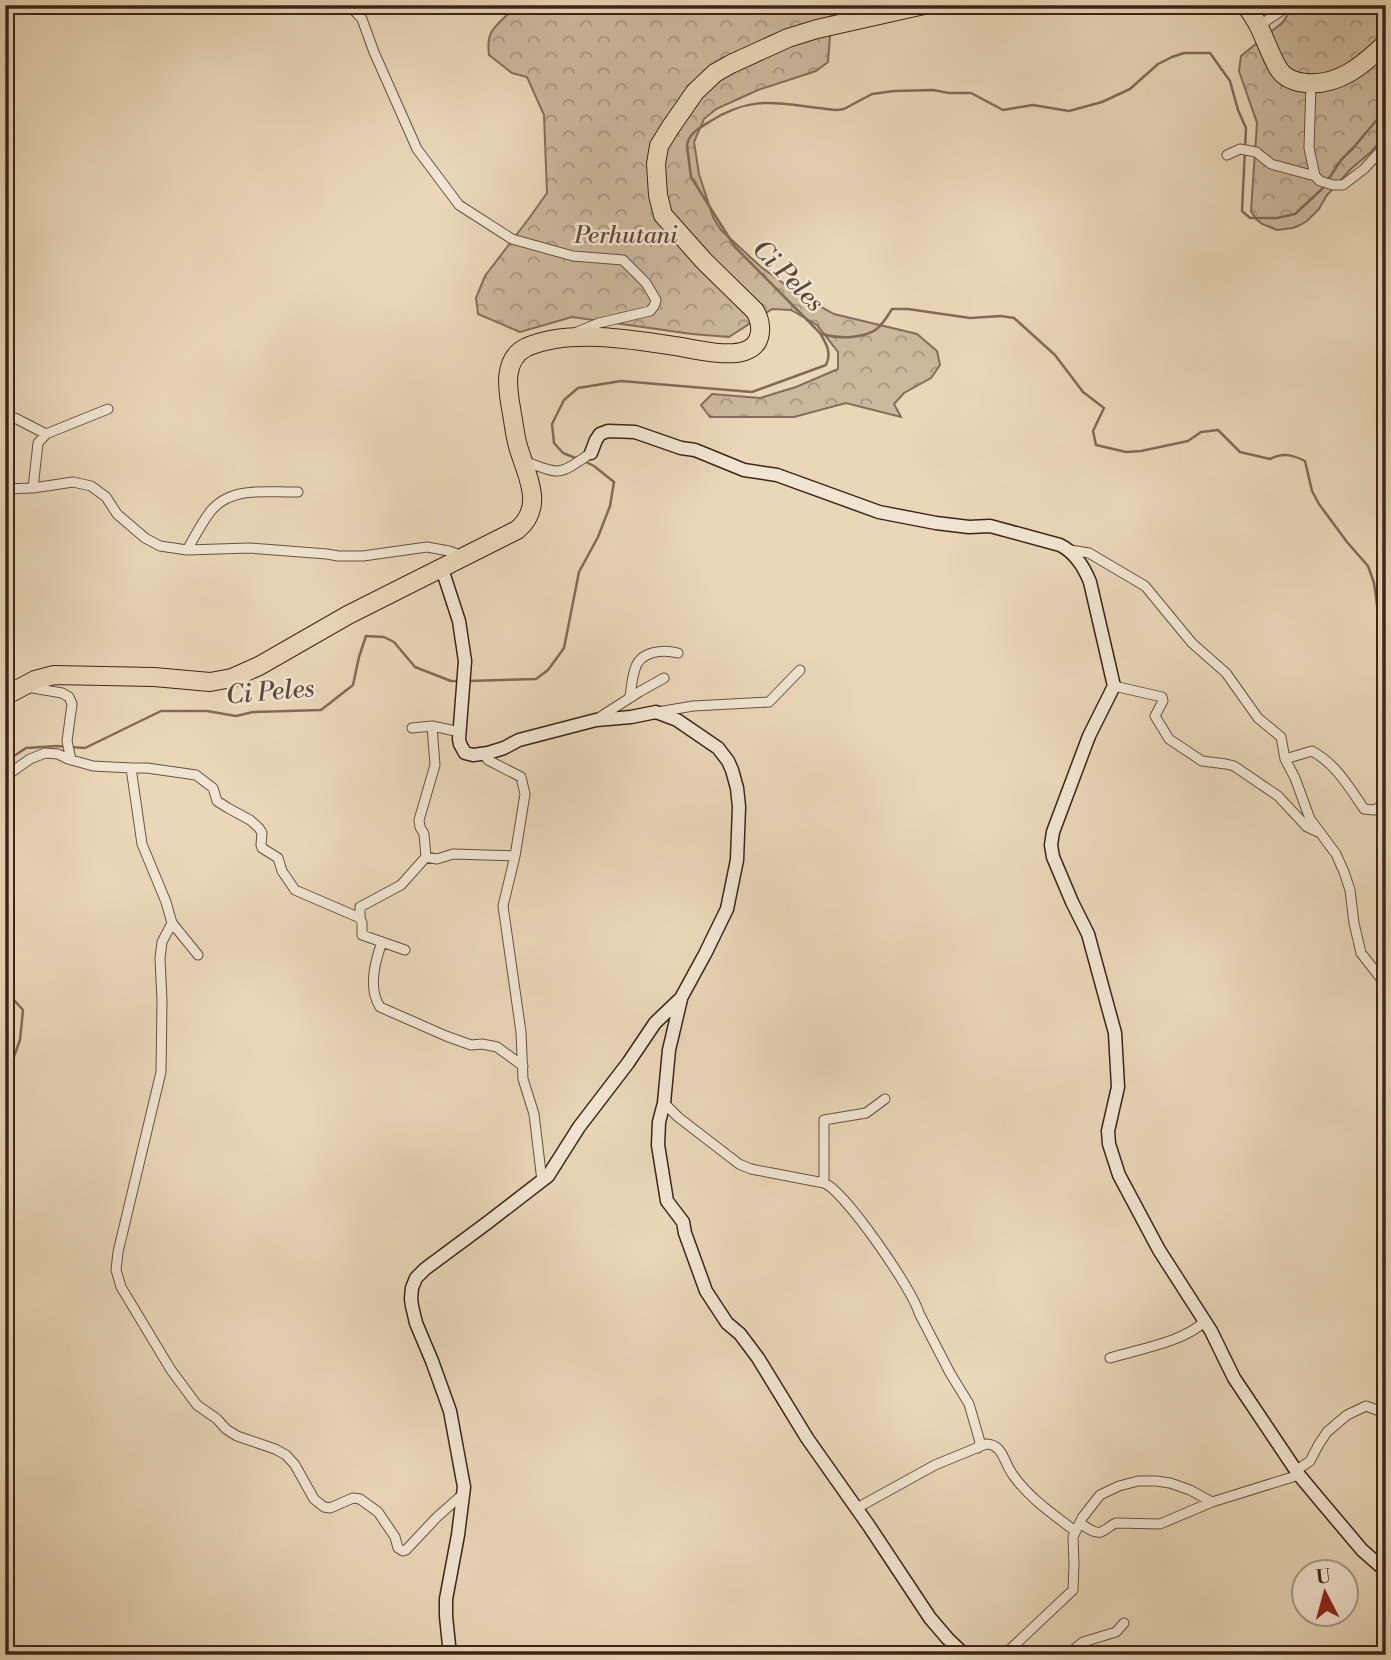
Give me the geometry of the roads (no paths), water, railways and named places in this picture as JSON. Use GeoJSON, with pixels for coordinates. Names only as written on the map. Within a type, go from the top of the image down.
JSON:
{"type":"FeatureCollection","features":[{"type":"Feature","properties":{"kind":"highway"},"geometry":{"type":"LineString","coordinates":[[5,696],[44,677],[67,674],[154,677],[200,682],[233,678],[348,615],[437,571],[457,554],[517,530],[528,518],[532,495],[516,438],[508,391],[511,365],[520,351],[542,342],[590,337],[626,339],[696,350],[743,352],[759,339],[761,328],[755,311],[704,261],[663,215],[657,195],[656,164],[659,146],[695,92],[731,64],[788,38],[923,5]]}},
{"type":"Feature","properties":{"kind":"highway"},"geometry":{"type":"LineString","coordinates":[[1245,5],[1260,28],[1279,70],[1290,79],[1301,83],[1333,81],[1350,73],[1386,43]]}},
{"type":"Feature","properties":{"kind":"street"},"geometry":{"type":"LineString","coordinates":[[349,5],[362,19],[417,149],[458,205],[512,239],[573,256],[623,260],[646,283],[656,300],[650,311],[582,329],[567,339]]}},
{"type":"Feature","properties":{"kind":"street"},"geometry":{"type":"LineString","coordinates":[[1260,28],[1290,5]]}},
{"type":"Feature","properties":{"kind":"street"},"geometry":{"type":"LineString","coordinates":[[1311,84],[1309,148],[1317,178]]}},
{"type":"Feature","properties":{"kind":"street"},"geometry":{"type":"LineString","coordinates":[[1227,155],[1240,149],[1256,152],[1271,164],[1333,185],[1343,185],[1364,169],[1386,145]]}},
{"type":"Feature","properties":{"kind":"street"},"geometry":{"type":"LineString","coordinates":[[33,488],[38,443],[46,434],[108,409]]}},
{"type":"Feature","properties":{"kind":"street"},"geometry":{"type":"LineString","coordinates":[[5,419],[15,418],[46,434]]}},
{"type":"Feature","properties":{"kind":"street"},"geometry":{"type":"LineString","coordinates":[[523,461],[553,473],[563,472],[591,453],[600,434],[608,431],[635,432],[681,448],[695,450],[744,470],[777,475],[879,512],[944,524],[990,526],[1060,545],[1089,554],[1145,586],[1192,643],[1226,673],[1258,718],[1281,737],[1285,759],[1310,819],[1336,854],[1345,872],[1362,953],[1386,985]]}},
{"type":"Feature","properties":{"kind":"street"},"geometry":{"type":"LineString","coordinates":[[5,489],[73,482],[91,486],[106,497],[113,510],[145,538],[160,547],[187,550],[249,548],[338,556],[385,554],[427,548],[457,554]]}},
{"type":"Feature","properties":{"kind":"street"},"geometry":{"type":"LineString","coordinates":[[187,550],[211,510],[230,496],[248,492],[298,492]]}},
{"type":"Feature","properties":{"kind":"street"},"geometry":{"type":"LineString","coordinates":[[1070,550],[1090,582],[1114,686],[1088,736],[1053,832],[1051,845],[1067,891],[1088,934],[1115,1033],[1118,1087],[1108,1131],[1109,1144],[1119,1175],[1159,1250],[1205,1321],[1234,1378],[1298,1473],[1362,1550],[1386,1571]]}},
{"type":"Feature","properties":{"kind":"street"},"geometry":{"type":"LineString","coordinates":[[437,571],[459,621],[465,661],[460,744],[462,750],[473,755],[498,751],[519,740],[596,720],[693,706],[769,702],[800,670]]}},
{"type":"Feature","properties":{"kind":"street"},"geometry":{"type":"LineString","coordinates":[[630,698],[635,668],[639,661],[651,653],[678,653]]}},
{"type":"Feature","properties":{"kind":"street"},"geometry":{"type":"LineString","coordinates":[[596,720],[664,678]]}},
{"type":"Feature","properties":{"kind":"street"},"geometry":{"type":"LineString","coordinates":[[22,686],[62,693],[69,697],[72,704],[69,752]]}},
{"type":"Feature","properties":{"kind":"street"},"geometry":{"type":"LineString","coordinates":[[1114,686],[1162,697],[1163,701],[1155,713],[1155,718],[1172,741],[1202,761],[1234,766],[1278,796],[1307,827],[1320,832]]}},
{"type":"Feature","properties":{"kind":"street"},"geometry":{"type":"LineString","coordinates":[[656,712],[677,720],[718,748],[732,770],[739,807],[737,860],[727,909],[681,998],[669,1050],[658,1134],[667,1202],[683,1222],[706,1291],[727,1323],[740,1334],[758,1358],[807,1438],[930,1618],[965,1655]]}},
{"type":"Feature","properties":{"kind":"street"},"geometry":{"type":"LineString","coordinates":[[412,728],[432,726],[460,732]]}},
{"type":"Feature","properties":{"kind":"street"},"geometry":{"type":"LineString","coordinates":[[405,950],[362,935],[360,907],[403,884],[426,857],[424,835],[419,820],[435,765],[432,726]]}},
{"type":"Feature","properties":{"kind":"street"},"geometry":{"type":"LineString","coordinates":[[1285,759],[1312,751],[1324,757],[1350,787],[1364,809],[1374,810],[1386,804]]}},
{"type":"Feature","properties":{"kind":"street"},"geometry":{"type":"LineString","coordinates":[[5,778],[30,759],[45,753],[69,752],[93,766],[147,768],[195,775],[212,788],[218,801],[259,828],[262,833],[262,848],[278,858],[293,889],[360,918]]}},
{"type":"Feature","properties":{"kind":"street"},"geometry":{"type":"LineString","coordinates":[[484,754],[488,760],[521,777],[525,794],[515,856],[503,906],[522,1032],[524,1086],[536,1122],[542,1181]]}},
{"type":"Feature","properties":{"kind":"street"},"geometry":{"type":"LineString","coordinates":[[131,768],[142,844],[172,923],[198,955]]}},
{"type":"Feature","properties":{"kind":"street"},"geometry":{"type":"LineString","coordinates":[[426,857],[437,859],[453,854],[515,856]]}},
{"type":"Feature","properties":{"kind":"street"},"geometry":{"type":"LineString","coordinates":[[172,923],[162,942],[160,958],[161,1072],[118,1252],[116,1270],[121,1287],[171,1370],[197,1405],[237,1436],[286,1455],[319,1504],[330,1508],[353,1498],[360,1499],[378,1512],[395,1537],[398,1548],[403,1551],[463,1494]]}},
{"type":"Feature","properties":{"kind":"street"},"geometry":{"type":"LineString","coordinates":[[382,942],[377,954],[374,984],[374,998],[380,1007],[471,1045],[497,1047],[523,1066]]}},
{"type":"Feature","properties":{"kind":"street"},"geometry":{"type":"LineString","coordinates":[[450,1655],[446,1599],[464,1487],[450,1411],[416,1322],[411,1298],[412,1288],[416,1278],[425,1269],[548,1176],[579,1127],[655,1023],[681,998]]}},
{"type":"Feature","properties":{"kind":"street"},"geometry":{"type":"LineString","coordinates":[[824,1183],[824,1120],[866,1113],[884,1099]]}},
{"type":"Feature","properties":{"kind":"street"},"geometry":{"type":"LineString","coordinates":[[664,1104],[739,1164],[751,1169],[824,1183],[830,1185],[842,1197],[895,1268],[916,1303],[950,1373],[969,1404],[980,1442],[978,1448]]}},
{"type":"Feature","properties":{"kind":"street"},"geometry":{"type":"LineString","coordinates":[[1110,1358],[1180,1337],[1195,1330],[1205,1321]]}},
{"type":"Feature","properties":{"kind":"street"},"geometry":{"type":"LineString","coordinates":[[857,1508],[935,1465],[986,1444],[996,1445],[1013,1474],[1033,1498],[1077,1527],[1101,1532],[1112,1524],[1160,1524],[1212,1502],[1298,1473],[1310,1461],[1327,1432],[1347,1415],[1366,1406],[1386,1417]]}},
{"type":"Feature","properties":{"kind":"street"},"geometry":{"type":"LineString","coordinates":[[1004,1655],[1073,1590],[1073,1537],[1082,1518],[1100,1495],[1138,1481],[1170,1483],[1212,1502]]}},
{"type":"Feature","properties":{"kind":"street"},"geometry":{"type":"LineString","coordinates":[[1067,1655],[1083,1642],[1116,1632],[1124,1623]]}},
{"type":"Feature","properties":{"kind":"waterway","name":"Ci Peles"},"geometry":{"type":"LineString","coordinates":[[578,459],[563,453],[554,443],[552,424],[564,400],[578,388],[621,381],[752,392],[826,365],[828,361],[826,344],[820,333],[735,247],[691,177],[687,145],[690,137],[726,112],[742,106],[772,103],[837,110],[872,94],[933,90],[971,93],[1003,110],[1033,105],[1069,111],[1102,102],[1130,89],[1158,64],[1172,57],[1184,53],[1210,53],[1230,81],[1246,128],[1242,211],[1250,218],[1277,218],[1295,214],[1322,189],[1341,160],[1386,109]]}},
{"type":"Feature","properties":{"kind":"waterway"},"geometry":{"type":"LineString","coordinates":[[822,334],[844,337],[871,333],[884,322],[892,309],[970,318],[1014,318],[1055,355],[1083,392],[1104,408],[1093,431],[1096,445],[1126,452],[1141,451],[1188,441],[1201,432],[1218,430],[1240,452],[1270,459],[1288,455],[1305,461],[1312,491],[1319,504],[1368,566],[1374,583],[1382,641],[1386,648]]}},
{"type":"Feature","properties":{"kind":"waterway","name":"Ci Peles"},"geometry":{"type":"LineString","coordinates":[[468,681],[536,679],[548,670],[564,648],[579,572],[598,537],[610,506],[614,482],[584,461]]}},
{"type":"Feature","properties":{"kind":"waterway","name":"Ci Peles"},"geometry":{"type":"LineString","coordinates":[[5,762],[26,748],[85,748],[161,711],[207,711],[236,716],[253,712],[321,710],[353,685],[366,636],[384,637],[394,642],[415,667],[451,681],[458,681]]}},
{"type":"Feature","properties":{"kind":"waterway","name":"Ci Peles"},"geometry":{"type":"LineString","coordinates":[[5,990],[23,1010],[20,1040],[5,1081]]}},
{"type":"Feature","properties":{"kind":"waterway"},"geometry":{"type":"LineString","coordinates":[[5,1643],[10,1644],[16,1655]]}},
{"type":"Feature","properties":{"kind":"park label","name":"Perhutani"},"geometry":{"type":"Point","coordinates":[626,236]}}]}
